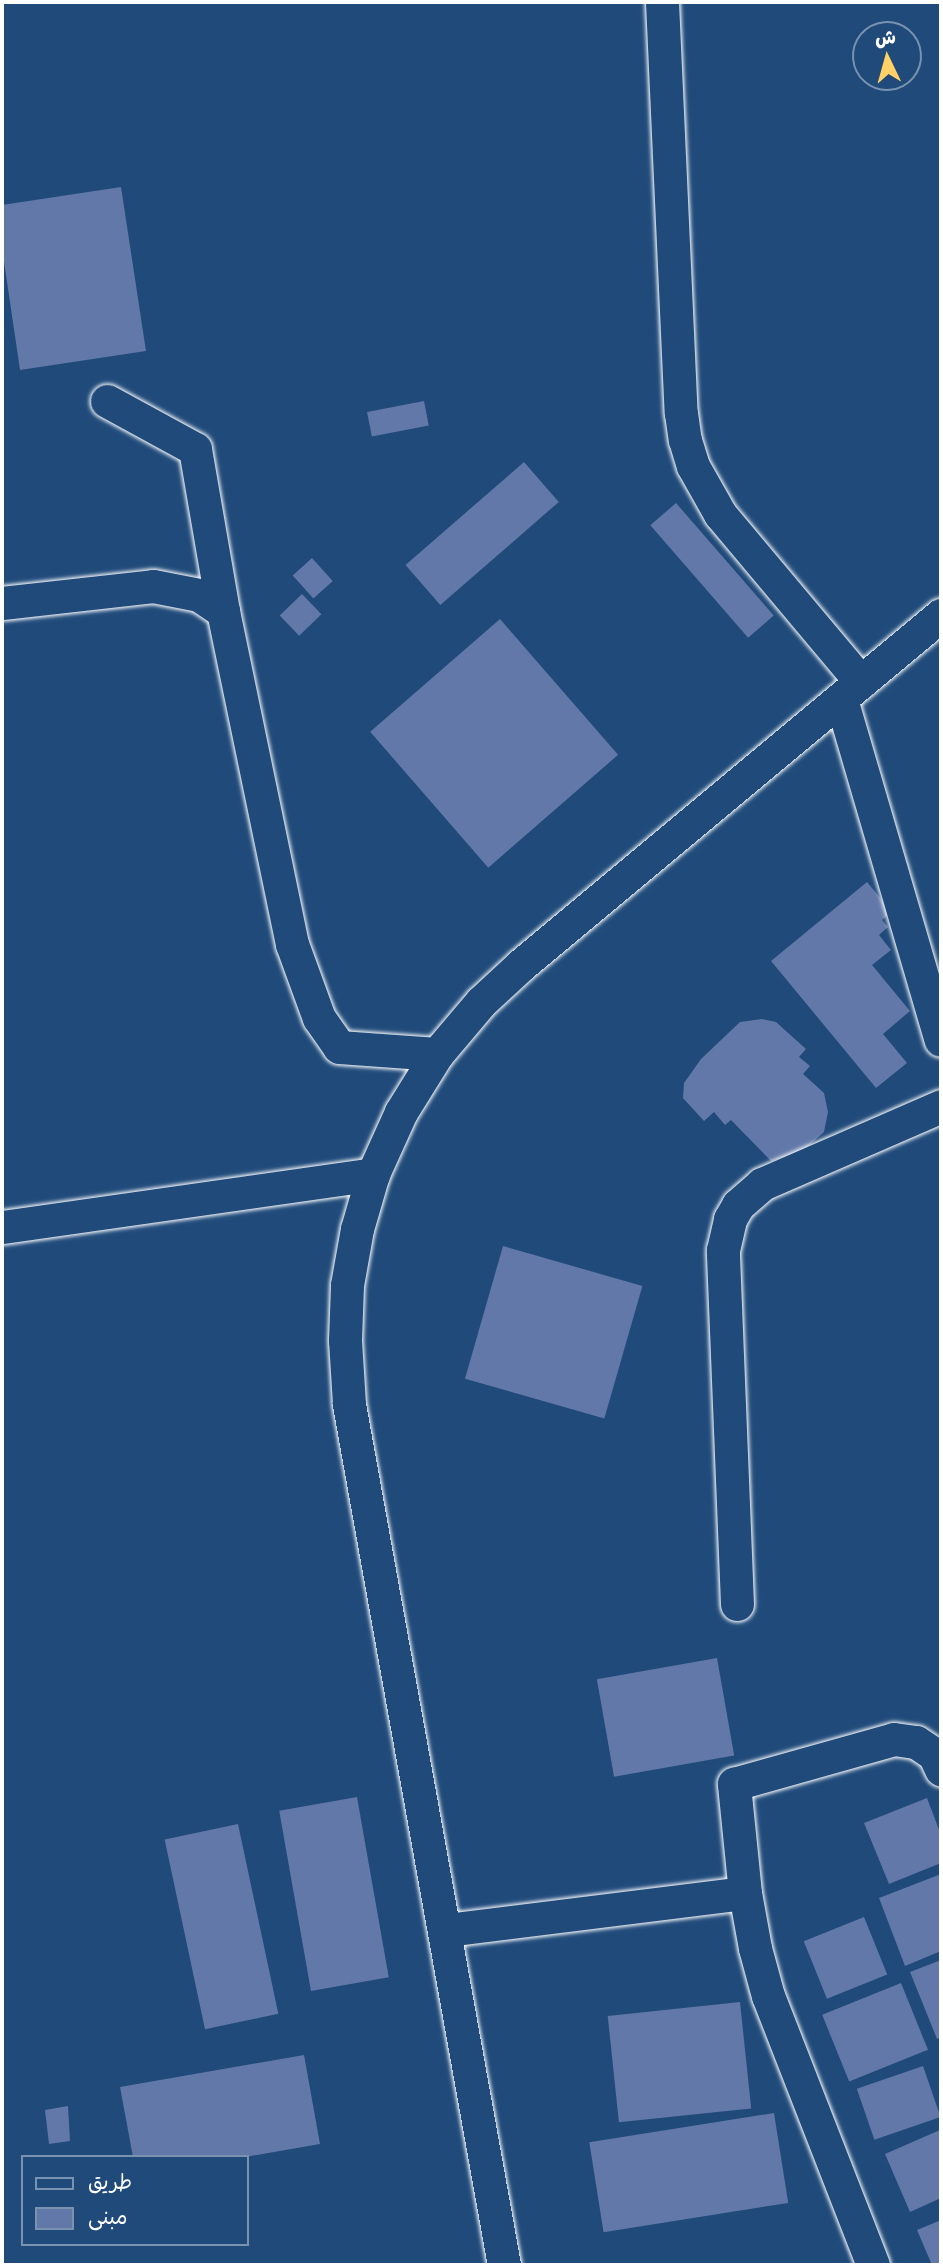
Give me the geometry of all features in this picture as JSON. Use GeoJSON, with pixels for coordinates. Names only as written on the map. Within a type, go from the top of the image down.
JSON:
{"type":"FeatureCollection","features":[{"type":"Feature","properties":{"kind":"street"},"geometry":{"type":"LineString","coordinates":[[662,2],[681,413],[685,440],[693,466],[720,514],[851,690],[941,1040]]}},
{"type":"Feature","properties":{"kind":"street"},"geometry":{"type":"LineString","coordinates":[[107,401],[195,449],[223,611],[292,944],[319,1018],[339,1047],[437,1054]]}},
{"type":"Feature","properties":{"kind":"street"},"geometry":{"type":"LineString","coordinates":[[2,603],[153,586],[199,595],[223,611]]}},
{"type":"Feature","properties":{"kind":"street"},"geometry":{"type":"LineString","coordinates":[[504,2265],[446,1930],[349,1404],[345,1340],[347,1285],[356,1229],[373,1174],[401,1112],[437,1054],[481,1002],[521,965],[941,615]]}},
{"type":"Feature","properties":{"kind":"street"},"geometry":{"type":"LineString","coordinates":[[737,1604],[723,1250],[730,1219],[738,1205],[762,1184],[941,1106]]}},
{"type":"Feature","properties":{"kind":"street"},"geometry":{"type":"LineString","coordinates":[[2,1227],[373,1174]]}},
{"type":"Feature","properties":{"kind":"street"},"geometry":{"type":"LineString","coordinates":[[873,2265],[768,1996],[755,1948],[745,1894],[734,1784],[894,1739],[916,1742],[934,1754],[941,1769]]}},
{"type":"Feature","properties":{"kind":"street"},"geometry":{"type":"LineString","coordinates":[[446,1930],[745,1894]]}},
{"type":"Feature","properties":{"kind":"building"},"geometry":{"type":"Polygon","coordinates":[[[121,187],[146,351],[20,370],[2,248],[2,205],[121,187]]]}},
{"type":"Feature","properties":{"kind":"building"},"geometry":{"type":"Polygon","coordinates":[[[424,401],[429,426],[372,437],[367,412],[424,401]]]}},
{"type":"Feature","properties":{"kind":"building"},"geometry":{"type":"Polygon","coordinates":[[[524,462],[559,502],[440,605],[406,565],[524,462]]]}},
{"type":"Feature","properties":{"kind":"building"},"geometry":{"type":"Polygon","coordinates":[[[676,503],[774,615],[748,638],[650,525],[676,503]]]}},
{"type":"Feature","properties":{"kind":"building"},"geometry":{"type":"Polygon","coordinates":[[[312,558],[333,581],[313,598],[293,575],[312,558]]]}},
{"type":"Feature","properties":{"kind":"building"},"geometry":{"type":"Polygon","coordinates":[[[302,594],[321,614],[299,636],[280,616],[302,594]]]}},
{"type":"Feature","properties":{"kind":"building"},"geometry":{"type":"Polygon","coordinates":[[[500,619],[618,755],[488,868],[370,732],[500,619]]]}},
{"type":"Feature","properties":{"kind":"building"},"geometry":{"type":"Polygon","coordinates":[[[867,882],[892,912],[882,920],[888,927],[879,935],[891,950],[872,965],[910,1011],[883,1034],[907,1063],[876,1088],[771,961],[867,882]]]}},
{"type":"Feature","properties":{"kind":"building"},"geometry":{"type":"Polygon","coordinates":[[[762,1019],[776,1022],[806,1049],[799,1057],[810,1066],[803,1074],[824,1093],[828,1112],[824,1132],[803,1151],[771,1161],[731,1120],[725,1125],[714,1112],[704,1121],[683,1098],[684,1083],[701,1059],[740,1022],[762,1019]]]}},
{"type":"Feature","properties":{"kind":"building"},"geometry":{"type":"Polygon","coordinates":[[[503,1246],[642,1286],[604,1419],[465,1379],[503,1246]]]}},
{"type":"Feature","properties":{"kind":"building"},"geometry":{"type":"Polygon","coordinates":[[[717,1658],[734,1755],[614,1777],[597,1679],[717,1658]]]}},
{"type":"Feature","properties":{"kind":"building"},"geometry":{"type":"Polygon","coordinates":[[[357,1797],[389,1977],[311,1991],[279,1811],[357,1797]]]}},
{"type":"Feature","properties":{"kind":"building"},"geometry":{"type":"Polygon","coordinates":[[[927,1798],[941,1835],[941,1863],[889,1884],[864,1823],[927,1798]]]}},
{"type":"Feature","properties":{"kind":"building"},"geometry":{"type":"Polygon","coordinates":[[[238,1824],[278,2014],[205,2029],[165,1840],[238,1824]]]}},
{"type":"Feature","properties":{"kind":"building"},"geometry":{"type":"Polygon","coordinates":[[[941,1874],[941,1951],[905,1966],[879,1898],[941,1874]]]}},
{"type":"Feature","properties":{"kind":"building"},"geometry":{"type":"Polygon","coordinates":[[[864,1917],[887,1974],[827,1999],[804,1941],[864,1917]]]}},
{"type":"Feature","properties":{"kind":"building"},"geometry":{"type":"Polygon","coordinates":[[[941,1960],[941,2037],[937,2039],[910,1972],[941,1960]]]}},
{"type":"Feature","properties":{"kind":"building"},"geometry":{"type":"Polygon","coordinates":[[[901,1983],[928,2050],[849,2082],[822,2015],[901,1983]]]}},
{"type":"Feature","properties":{"kind":"building"},"geometry":{"type":"Polygon","coordinates":[[[740,2002],[751,2108],[619,2122],[608,2016],[740,2002]]]}},
{"type":"Feature","properties":{"kind":"building"},"geometry":{"type":"Polygon","coordinates":[[[304,2055],[320,2144],[248,2156],[133,2155],[120,2087],[304,2055]]]}},
{"type":"Feature","properties":{"kind":"building"},"geometry":{"type":"Polygon","coordinates":[[[923,2066],[941,2117],[874,2140],[857,2089],[923,2066]]]}},
{"type":"Feature","properties":{"kind":"building"},"geometry":{"type":"Polygon","coordinates":[[[68,2106],[70,2141],[49,2144],[45,2110],[68,2106]]]}},
{"type":"Feature","properties":{"kind":"building"},"geometry":{"type":"Polygon","coordinates":[[[774,2113],[788,2203],[604,2232],[589,2142],[774,2113]]]}},
{"type":"Feature","properties":{"kind":"building"},"geometry":{"type":"Polygon","coordinates":[[[940,2130],[941,2198],[910,2212],[885,2154],[940,2130]]]}},
{"type":"Feature","properties":{"kind":"building"},"geometry":{"type":"Polygon","coordinates":[[[941,2220],[941,2265],[932,2265],[917,2230],[941,2220]]]}}]}
